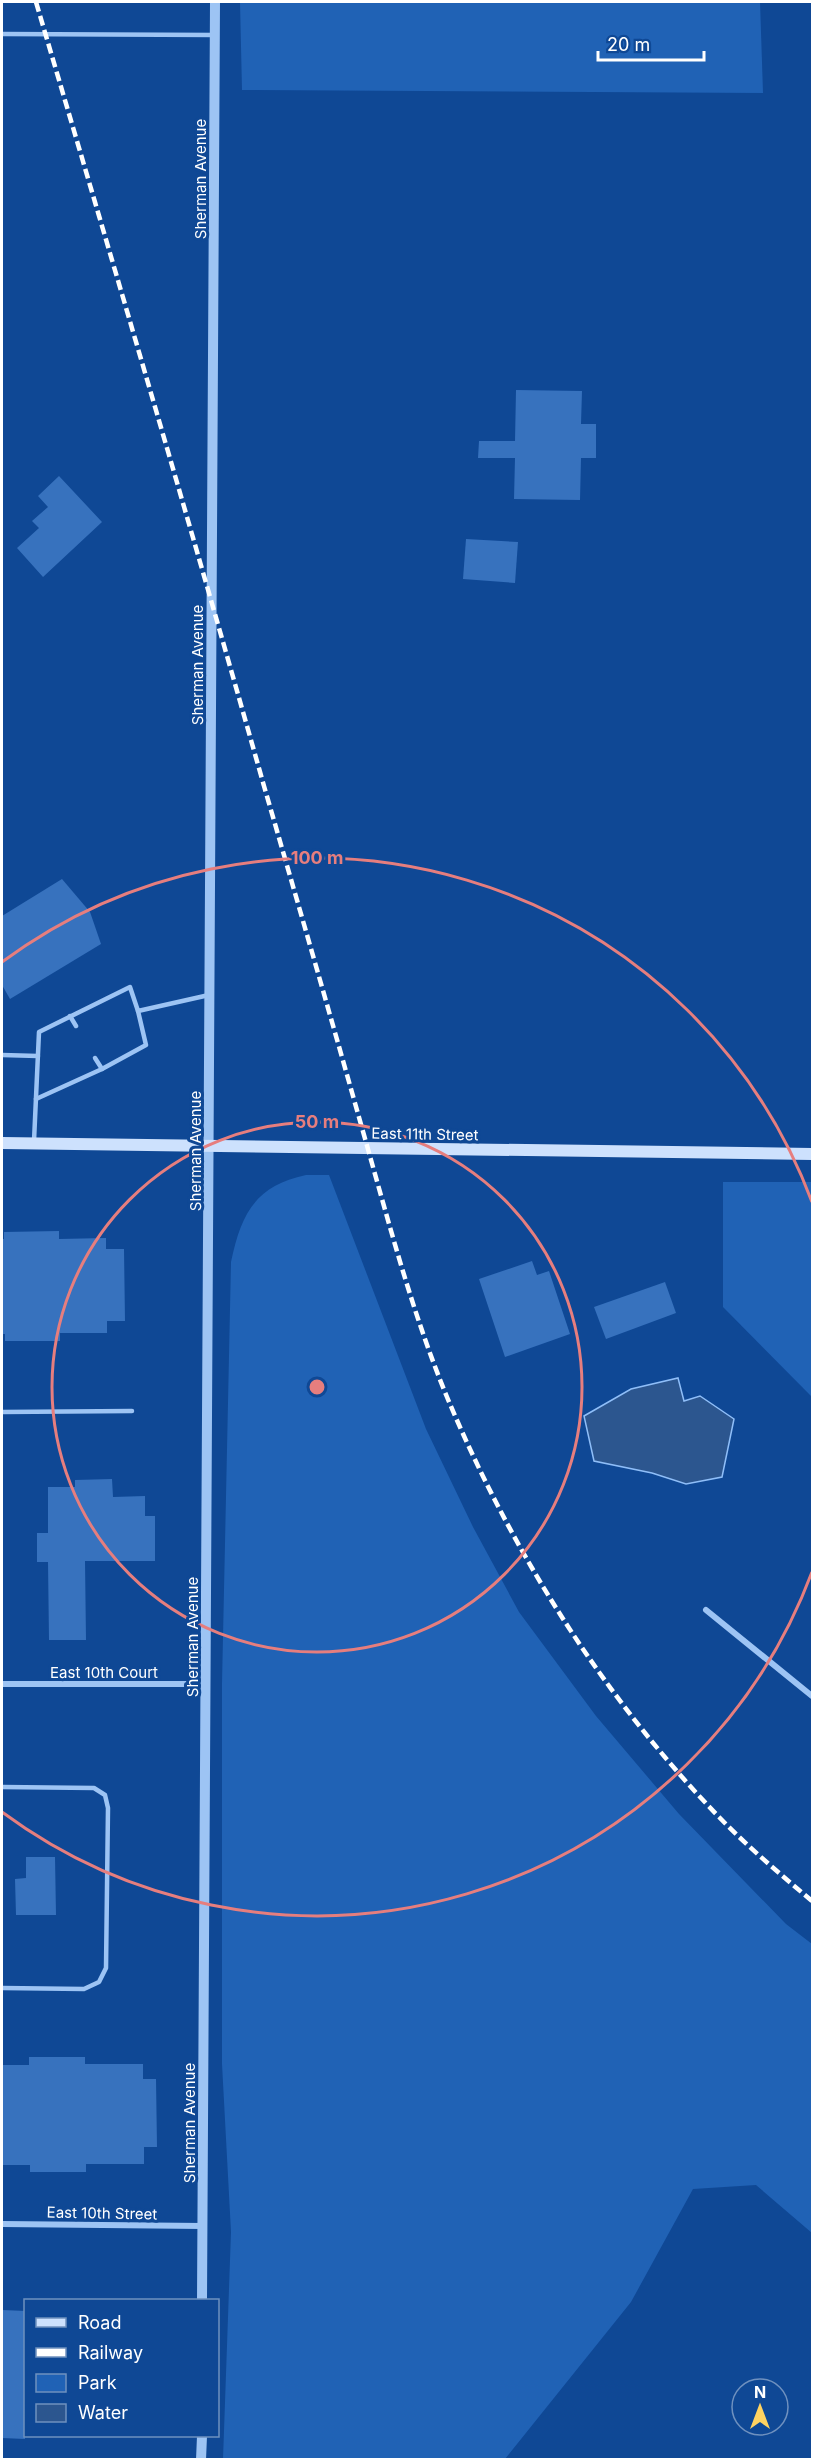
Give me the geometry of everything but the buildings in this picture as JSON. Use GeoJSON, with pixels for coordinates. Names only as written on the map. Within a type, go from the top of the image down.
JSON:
{"type":"FeatureCollection","features":[{"type":"Feature","properties":{"kind":"main road","name":"East 11th Street"},"geometry":{"type":"LineString","coordinates":[[2,1143],[813,1154]]}},
{"type":"Feature","properties":{"kind":"street","name":"Sherman Avenue"},"geometry":{"type":"LineString","coordinates":[[202,2299],[215,2]]}},
{"type":"Feature","properties":{"kind":"street"},"geometry":{"type":"LineString","coordinates":[[706,1610],[813,1696]]}},
{"type":"Feature","properties":{"kind":"street","name":"East 10th Court"},"geometry":{"type":"LineString","coordinates":[[2,1684],[207,1684]]}},
{"type":"Feature","properties":{"kind":"street","name":"East 10th Street"},"geometry":{"type":"LineString","coordinates":[[2,2224],[203,2226]]}},
{"type":"Feature","properties":{"kind":"street"},"geometry":{"type":"LineString","coordinates":[[201,2460],[202,2437]]}},
{"type":"Feature","properties":{"kind":"lane"},"geometry":{"type":"LineString","coordinates":[[2,34],[215,35]]}},
{"type":"Feature","properties":{"kind":"lane"},"geometry":{"type":"LineString","coordinates":[[34,1144],[36,1099],[38,1056],[39,1032],[130,987],[146,1045],[102,1069],[36,1099]]}},
{"type":"Feature","properties":{"kind":"lane"},"geometry":{"type":"LineString","coordinates":[[138,1011],[211,994]]}},
{"type":"Feature","properties":{"kind":"lane"},"geometry":{"type":"LineString","coordinates":[[70,1016],[76,1026]]}},
{"type":"Feature","properties":{"kind":"lane"},"geometry":{"type":"LineString","coordinates":[[2,1055],[38,1056]]}},
{"type":"Feature","properties":{"kind":"lane"},"geometry":{"type":"LineString","coordinates":[[95,1058],[102,1069]]}},
{"type":"Feature","properties":{"kind":"lane"},"geometry":{"type":"LineString","coordinates":[[2,1412],[132,1411]]}},
{"type":"Feature","properties":{"kind":"lane"},"geometry":{"type":"LineString","coordinates":[[2,1786],[94,1788],[105,1795],[108,1808],[106,1968],[99,1982],[84,1989],[2,1988]]}},
{"type":"Feature","properties":{"kind":"green space"},"geometry":{"type":"Polygon","coordinates":[[[240,2],[760,2],[763,93],[242,90],[240,2]]]}},
{"type":"Feature","properties":{"kind":"green space"},"geometry":{"type":"Polygon","coordinates":[[[306,1175],[329,1175],[426,1429],[473,1527],[519,1612],[596,1716],[679,1814],[786,1924],[812,1944],[812,2233],[756,2185],[693,2189],[631,2302],[505,2459],[223,2459],[231,2232],[222,2064],[222,1684],[231,1262],[240,1230],[253,1205],[274,1186],[306,1175]]]}},
{"type":"Feature","properties":{"kind":"green space"},"geometry":{"type":"Polygon","coordinates":[[[723,1182],[812,1182],[812,1397],[723,1307],[723,1182]]]}},
{"type":"Feature","properties":{"kind":"water"},"geometry":{"type":"Polygon","coordinates":[[[678,1378],[684,1401],[700,1396],[734,1419],[722,1477],[686,1484],[652,1473],[594,1461],[584,1416],[631,1389],[678,1378]]]}},
{"type":"Feature","properties":{"kind":"railway"},"geometry":{"type":"LineString","coordinates":[[36,2],[208,590],[401,1264],[422,1331],[447,1397],[473,1455],[531,1566],[599,1672],[637,1723],[719,1817],[812,1901]]}}]}
